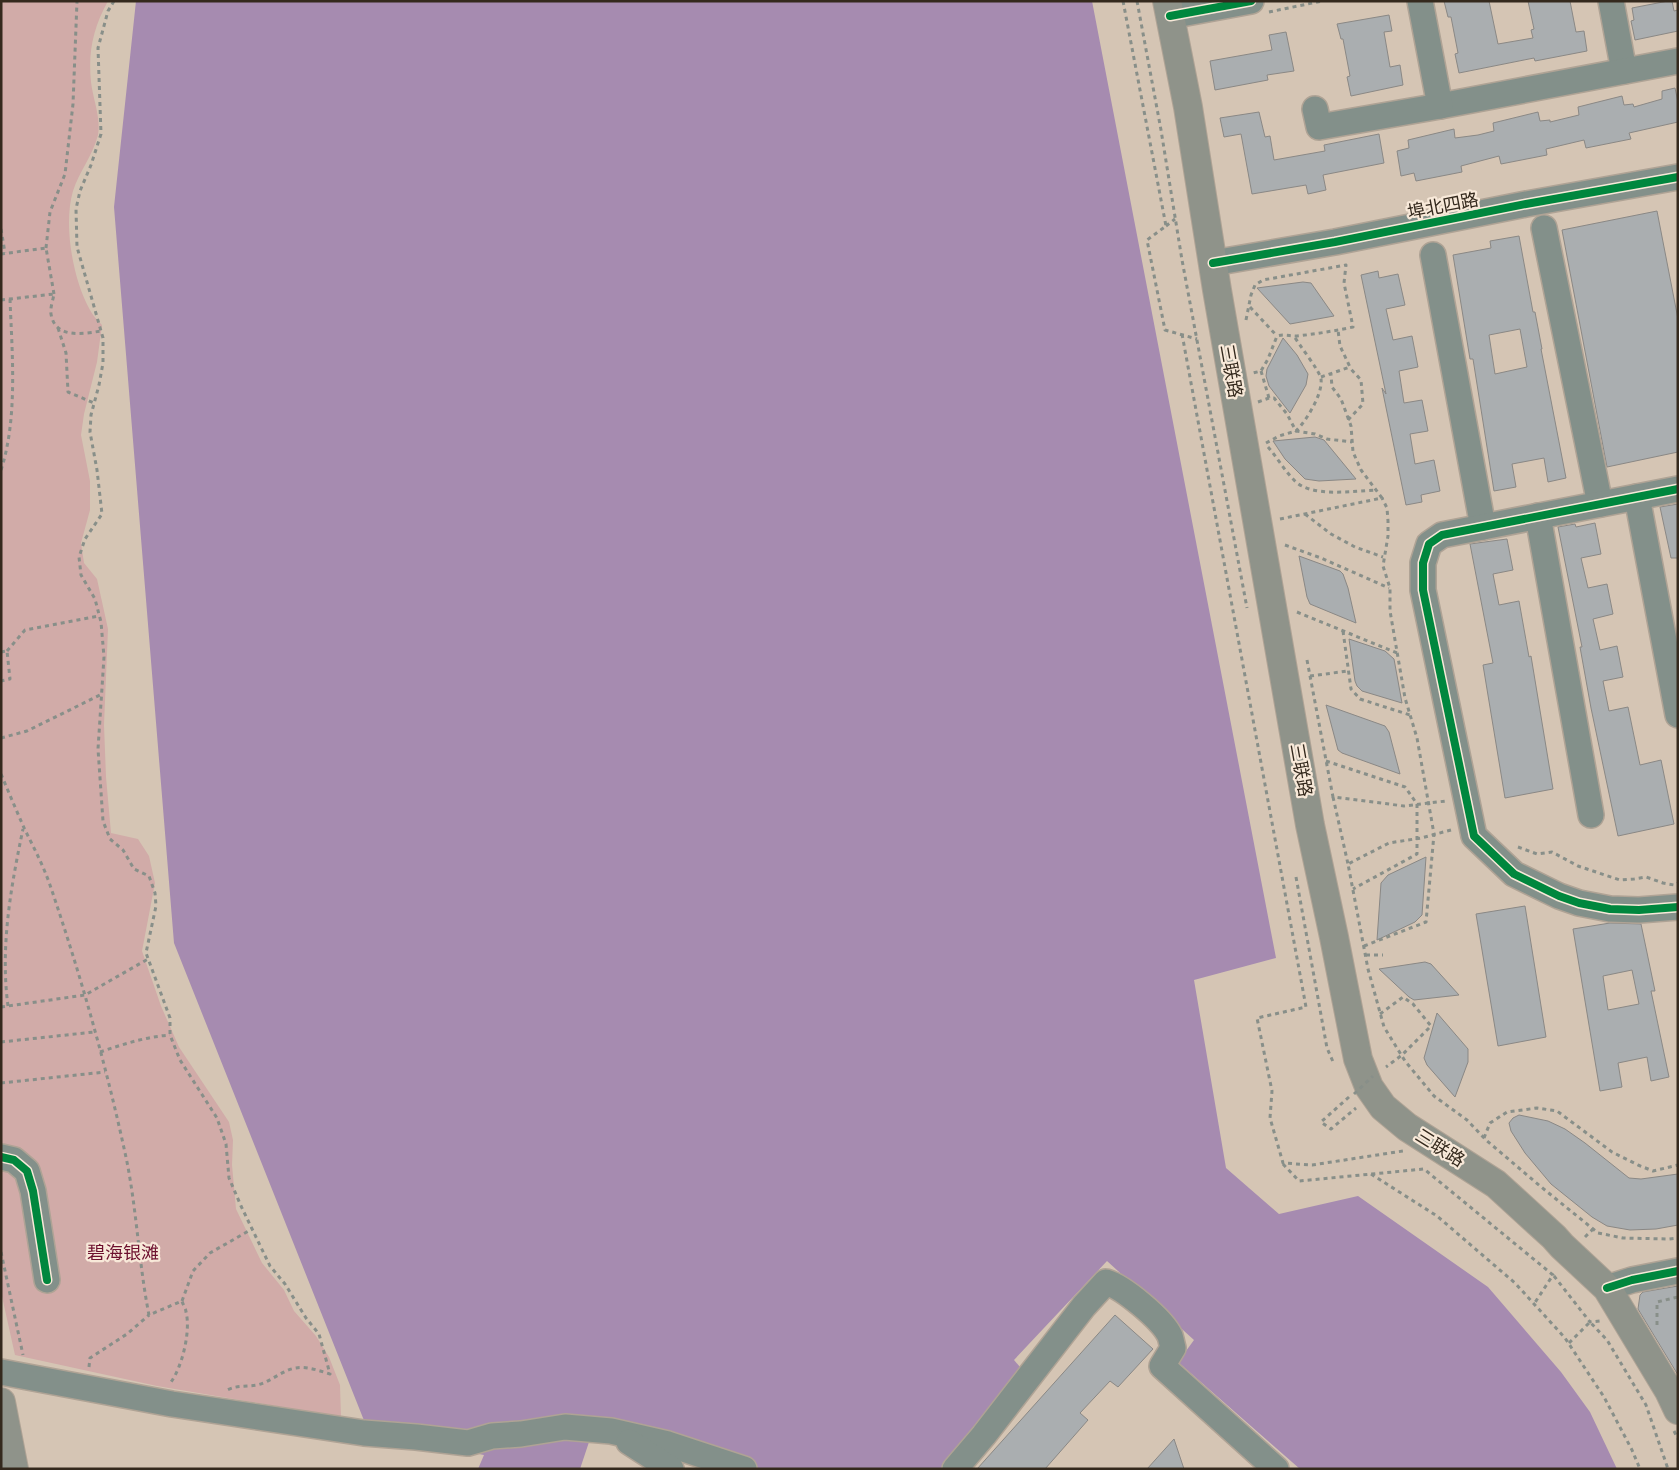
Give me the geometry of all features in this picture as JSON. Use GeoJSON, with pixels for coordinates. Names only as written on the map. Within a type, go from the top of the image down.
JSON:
{"type":"FeatureCollection","features":[{"type":"Feature","properties":{"kind":"main road","name":"三联路"},"geometry":{"type":"LineString","coordinates":[[1168,9],[1188,108],[1309,816],[1358,1059],[1369,1087],[1383,1107],[1407,1127],[1496,1184],[1607,1288],[1669,1391],[1678,1410]]}},
{"type":"Feature","properties":{"kind":"main road"},"geometry":{"type":"LineString","coordinates":[[1,1402],[14,1469]]}},
{"type":"Feature","properties":{"kind":"street"},"geometry":{"type":"LineString","coordinates":[[1420,1],[1440,106]]}},
{"type":"Feature","properties":{"kind":"street"},"geometry":{"type":"LineString","coordinates":[[1611,1],[1624,71]]}},
{"type":"Feature","properties":{"kind":"street"},"geometry":{"type":"LineString","coordinates":[[1168,9],[1257,7]]}},
{"type":"Feature","properties":{"kind":"street"},"geometry":{"type":"LineString","coordinates":[[1315,109],[1319,128],[1678,61]]}},
{"type":"Feature","properties":{"kind":"street","name":"埠北四路"},"geometry":{"type":"LineString","coordinates":[[1213,263],[1335,242],[1526,204],[1678,177]]}},
{"type":"Feature","properties":{"kind":"street"},"geometry":{"type":"LineString","coordinates":[[1544,228],[1600,504]]}},
{"type":"Feature","properties":{"kind":"street"},"geometry":{"type":"LineString","coordinates":[[1433,255],[1483,527]]}},
{"type":"Feature","properties":{"kind":"street"},"geometry":{"type":"LineString","coordinates":[[1678,489],[1442,535],[1429,544],[1423,563],[1423,590],[1474,836],[1514,874],[1559,896],[1580,903],[1610,909],[1639,910],[1678,907]]}},
{"type":"Feature","properties":{"kind":"street"},"geometry":{"type":"LineString","coordinates":[[1637,497],[1678,716]]}},
{"type":"Feature","properties":{"kind":"street"},"geometry":{"type":"LineString","coordinates":[[1538,516],[1591,814]]}},
{"type":"Feature","properties":{"kind":"street"},"geometry":{"type":"LineString","coordinates":[[1,1157],[14,1160],[28,1171],[47,1280]]}},
{"type":"Feature","properties":{"kind":"street"},"geometry":{"type":"LineString","coordinates":[[1607,1288],[1632,1280],[1678,1271]]}},
{"type":"Feature","properties":{"kind":"street"},"geometry":{"type":"LineString","coordinates":[[954,1469],[989,1428],[1084,1306],[1106,1282],[1115,1285],[1149,1311],[1170,1335],[1173,1348],[1162,1366],[1276,1469]]}},
{"type":"Feature","properties":{"kind":"street"},"geometry":{"type":"LineString","coordinates":[[1,1372],[203,1409],[364,1433],[468,1444],[492,1436],[521,1434],[565,1427],[599,1430],[668,1444],[744,1469]]}},
{"type":"Feature","properties":{"kind":"street"},"geometry":{"type":"LineString","coordinates":[[599,1430],[664,1463],[671,1469]]}},
{"type":"Feature","properties":{"kind":"path"},"geometry":{"type":"LineString","coordinates":[[77,1],[73,104],[65,174],[50,212],[46,248],[54,294],[51,314],[58,327],[66,353],[68,392],[94,404]]}},
{"type":"Feature","properties":{"kind":"path"},"geometry":{"type":"LineString","coordinates":[[114,1],[108,11],[98,48],[101,134],[80,191],[76,209],[77,247],[103,338],[99,385],[90,432],[102,514],[85,540],[79,558],[81,575],[95,599],[104,657],[100,694],[98,749],[103,822],[110,839],[123,850],[134,869],[149,876],[155,894],[156,906],[146,953],[170,1018],[170,1035],[180,1060],[217,1118],[226,1144],[229,1178],[252,1230],[270,1266],[285,1284],[306,1318],[319,1334],[330,1374],[314,1369],[296,1368],[270,1381],[257,1385],[233,1386],[221,1393],[203,1409]]}},
{"type":"Feature","properties":{"kind":"path"},"geometry":{"type":"LineString","coordinates":[[1123,1],[1166,226]]}},
{"type":"Feature","properties":{"kind":"path"},"geometry":{"type":"LineString","coordinates":[[1137,1],[1175,219],[1248,612]]}},
{"type":"Feature","properties":{"kind":"path"},"geometry":{"type":"LineString","coordinates":[[1257,7],[1322,1]]}},
{"type":"Feature","properties":{"kind":"path"},"geometry":{"type":"LineString","coordinates":[[1175,219],[1148,240],[1165,330],[1197,338]]}},
{"type":"Feature","properties":{"kind":"path"},"geometry":{"type":"LineString","coordinates":[[1,229],[3,253],[46,248]]}},
{"type":"Feature","properties":{"kind":"path"},"geometry":{"type":"LineString","coordinates":[[1245,323],[1255,284],[1262,280],[1346,265],[1344,282],[1353,327],[1294,336],[1285,334],[1277,336]]}},
{"type":"Feature","properties":{"kind":"path"},"geometry":{"type":"LineString","coordinates":[[1,300],[54,294]]}},
{"type":"Feature","properties":{"kind":"path"},"geometry":{"type":"LineString","coordinates":[[1,470],[9,427],[13,387],[10,299]]}},
{"type":"Feature","properties":{"kind":"path"},"geometry":{"type":"LineString","coordinates":[[1250,307],[1277,336]]}},
{"type":"Feature","properties":{"kind":"path"},"geometry":{"type":"LineString","coordinates":[[58,327],[71,334],[101,331]]}},
{"type":"Feature","properties":{"kind":"path"},"geometry":{"type":"LineString","coordinates":[[1338,330],[1340,346],[1350,367],[1361,380],[1363,404],[1348,420]]}},
{"type":"Feature","properties":{"kind":"path"},"geometry":{"type":"LineString","coordinates":[[1182,334],[1306,1007],[1257,1018],[1272,1091],[1270,1118],[1283,1163],[1299,1181],[1424,1170],[1553,1276],[1607,1340],[1646,1405],[1668,1469]]}},
{"type":"Feature","properties":{"kind":"path"},"geometry":{"type":"LineString","coordinates":[[1249,365],[1251,374],[1261,371],[1277,336]]}},
{"type":"Feature","properties":{"kind":"path"},"geometry":{"type":"LineString","coordinates":[[1294,336],[1321,377],[1320,389],[1310,412],[1296,431]]}},
{"type":"Feature","properties":{"kind":"path"},"geometry":{"type":"LineString","coordinates":[[1321,377],[1350,367]]}},
{"type":"Feature","properties":{"kind":"path"},"geometry":{"type":"LineString","coordinates":[[1261,371],[1269,398]]}},
{"type":"Feature","properties":{"kind":"path"},"geometry":{"type":"LineString","coordinates":[[1331,374],[1332,388],[1341,400],[1351,426],[1353,452],[1362,470],[1387,508],[1388,536],[1383,566],[1390,588],[1390,611],[1405,698],[1417,738],[1434,834],[1426,922],[1364,946]]}},
{"type":"Feature","properties":{"kind":"path"},"geometry":{"type":"LineString","coordinates":[[1258,410],[1256,402],[1274,398],[1296,431]]}},
{"type":"Feature","properties":{"kind":"path"},"geometry":{"type":"LineString","coordinates":[[1265,444],[1278,436],[1296,431],[1315,434],[1327,439],[1352,442]]}},
{"type":"Feature","properties":{"kind":"path"},"geometry":{"type":"LineString","coordinates":[[1263,435],[1267,453]]}},
{"type":"Feature","properties":{"kind":"path"},"geometry":{"type":"LineString","coordinates":[[1265,444],[1294,482],[1307,490],[1337,492],[1376,490]]}},
{"type":"Feature","properties":{"kind":"path"},"geometry":{"type":"LineString","coordinates":[[1280,519],[1382,498]]}},
{"type":"Feature","properties":{"kind":"path"},"geometry":{"type":"LineString","coordinates":[[1278,510],[1282,528]]}},
{"type":"Feature","properties":{"kind":"path"},"geometry":{"type":"LineString","coordinates":[[1305,514],[1331,534],[1355,547],[1384,557]]}},
{"type":"Feature","properties":{"kind":"path"},"geometry":{"type":"LineString","coordinates":[[1284,537],[1287,554]]}},
{"type":"Feature","properties":{"kind":"path"},"geometry":{"type":"LineString","coordinates":[[1285,546],[1321,558],[1390,588]]}},
{"type":"Feature","properties":{"kind":"path"},"geometry":{"type":"LineString","coordinates":[[1296,604],[1299,621]]}},
{"type":"Feature","properties":{"kind":"path"},"geometry":{"type":"LineString","coordinates":[[1297,612],[1398,654]]}},
{"type":"Feature","properties":{"kind":"path"},"geometry":{"type":"LineString","coordinates":[[1,652],[7,651],[25,630],[99,616]]}},
{"type":"Feature","properties":{"kind":"path"},"geometry":{"type":"LineString","coordinates":[[1343,631],[1351,689],[1360,699],[1410,715]]}},
{"type":"Feature","properties":{"kind":"path"},"geometry":{"type":"LineString","coordinates":[[1,681],[10,679],[7,651]]}},
{"type":"Feature","properties":{"kind":"path"},"geometry":{"type":"LineString","coordinates":[[1306,658],[1364,946],[1384,1027],[1402,1055],[1434,1096],[1467,1120],[1484,1138],[1598,1233],[1623,1238],[1669,1240],[1678,1238]]}},
{"type":"Feature","properties":{"kind":"path"},"geometry":{"type":"LineString","coordinates":[[1310,676],[1348,671]]}},
{"type":"Feature","properties":{"kind":"path"},"geometry":{"type":"LineString","coordinates":[[1,738],[27,732],[100,694]]}},
{"type":"Feature","properties":{"kind":"path"},"geometry":{"type":"LineString","coordinates":[[1326,761],[1405,788],[1417,804],[1418,854],[1353,889]]}},
{"type":"Feature","properties":{"kind":"path"},"geometry":{"type":"LineString","coordinates":[[1,774],[50,885],[85,995],[127,1165],[141,1253],[143,1286],[149,1316]]}},
{"type":"Feature","properties":{"kind":"path"},"geometry":{"type":"LineString","coordinates":[[1333,797],[1404,806],[1428,802],[1466,800]]}},
{"type":"Feature","properties":{"kind":"path"},"geometry":{"type":"LineString","coordinates":[[1348,864],[1389,843],[1472,825]]}},
{"type":"Feature","properties":{"kind":"path"},"geometry":{"type":"LineString","coordinates":[[8,1006],[5,990],[4,945],[13,880],[24,827]]}},
{"type":"Feature","properties":{"kind":"path"},"geometry":{"type":"LineString","coordinates":[[1517,846],[1537,854],[1552,852],[1582,868],[1620,880],[1634,880],[1646,877],[1663,883],[1674,885],[1678,883]]}},
{"type":"Feature","properties":{"kind":"path"},"geometry":{"type":"LineString","coordinates":[[1296,875],[1327,1048],[1336,1069]]}},
{"type":"Feature","properties":{"kind":"path"},"geometry":{"type":"LineString","coordinates":[[1366,955],[1384,955]]}},
{"type":"Feature","properties":{"kind":"path"},"geometry":{"type":"LineString","coordinates":[[1,1007],[85,995],[148,959]]}},
{"type":"Feature","properties":{"kind":"path"},"geometry":{"type":"LineString","coordinates":[[1380,1014],[1403,997],[1414,1004],[1431,1026],[1402,1055]]}},
{"type":"Feature","properties":{"kind":"path"},"geometry":{"type":"LineString","coordinates":[[1,1042],[94,1032]]}},
{"type":"Feature","properties":{"kind":"path"},"geometry":{"type":"LineString","coordinates":[[100,1052],[130,1041],[170,1035]]}},
{"type":"Feature","properties":{"kind":"path"},"geometry":{"type":"LineString","coordinates":[[1,1083],[105,1072]]}},
{"type":"Feature","properties":{"kind":"path"},"geometry":{"type":"LineString","coordinates":[[1361,1104],[1332,1128],[1321,1122],[1355,1095],[1373,1076]]}},
{"type":"Feature","properties":{"kind":"path"},"geometry":{"type":"LineString","coordinates":[[1350,1090],[1355,1095]]}},
{"type":"Feature","properties":{"kind":"path"},"geometry":{"type":"LineString","coordinates":[[1484,1138],[1490,1123],[1507,1112],[1537,1108],[1557,1111],[1612,1152],[1638,1165],[1653,1170],[1678,1165]]}},
{"type":"Feature","properties":{"kind":"path"},"geometry":{"type":"LineString","coordinates":[[1283,1163],[1312,1165],[1408,1151]]}},
{"type":"Feature","properties":{"kind":"path"},"geometry":{"type":"LineString","coordinates":[[1371,1174],[1437,1216],[1472,1244],[1515,1283],[1569,1344],[1604,1397],[1640,1469]]}},
{"type":"Feature","properties":{"kind":"path"},"geometry":{"type":"LineString","coordinates":[[156,1401],[176,1376],[186,1341],[187,1313],[182,1301],[193,1271],[210,1253],[252,1230]]}},
{"type":"Feature","properties":{"kind":"path"},"geometry":{"type":"LineString","coordinates":[[1,1252],[27,1377]]}},
{"type":"Feature","properties":{"kind":"path"},"geometry":{"type":"LineString","coordinates":[[1534,1304],[1556,1271]]}},
{"type":"Feature","properties":{"kind":"path"},"geometry":{"type":"LineString","coordinates":[[1635,1335],[1657,1325],[1657,1302],[1678,1297]]}},
{"type":"Feature","properties":{"kind":"path"},"geometry":{"type":"LineString","coordinates":[[84,1388],[90,1358],[127,1334],[149,1316],[182,1301]]}},
{"type":"Feature","properties":{"kind":"path"},"geometry":{"type":"LineString","coordinates":[[1569,1344],[1590,1322],[1604,1321]]}},
{"type":"Feature","properties":{"kind":"green space","name":"碧海银滩"},"geometry":{"type":"Polygon","coordinates":[[[1,1],[108,1],[95,31],[90,60],[91,82],[99,129],[98,135],[93,150],[73,191],[69,220],[71,252],[79,284],[91,312],[102,325],[97,362],[84,414],[81,435],[90,481],[90,510],[81,543],[84,563],[97,579],[108,629],[104,725],[111,833],[138,839],[149,856],[155,883],[142,951],[161,1006],[179,1047],[229,1122],[233,1140],[232,1165],[236,1209],[262,1263],[284,1290],[294,1311],[316,1336],[329,1357],[340,1385],[341,1417],[157,1386],[15,1355],[1,1292],[1,1]]]}},
{"type":"Feature","properties":{"kind":"shaded area"},"geometry":{"type":"Polygon","coordinates":[[[136,1],[1092,1],[1276,958],[1194,980],[1226,1168],[1279,1214],[1358,1196],[1488,1287],[1561,1372],[1590,1412],[1617,1469],[1300,1469],[1178,1362],[1194,1340],[1107,1261],[1014,1360],[1025,1373],[943,1469],[709,1469],[591,1436],[580,1469],[478,1469],[484,1455],[369,1433],[174,943],[114,207],[136,1]]]}},
{"type":"Feature","properties":{"kind":"building"},"geometry":{"type":"Polygon","coordinates":[[[1444,1],[1489,1],[1498,44],[1533,38],[1531,30],[1534,29],[1528,1],[1570,1],[1576,32],[1584,31],[1587,51],[1535,61],[1534,58],[1459,73],[1455,54],[1458,53],[1451,17],[1448,17],[1444,1]]]}},
{"type":"Feature","properties":{"kind":"building"},"geometry":{"type":"Polygon","coordinates":[[[1672,1],[1674,11],[1678,10],[1678,31],[1635,40],[1631,21],[1634,20],[1632,8],[1672,1]]]}},
{"type":"Feature","properties":{"kind":"building"},"geometry":{"type":"Polygon","coordinates":[[[1389,15],[1392,31],[1384,32],[1390,67],[1400,65],[1403,85],[1351,96],[1347,77],[1350,76],[1343,39],[1341,39],[1337,24],[1389,15]]]}},
{"type":"Feature","properties":{"kind":"building"},"geometry":{"type":"Polygon","coordinates":[[[1286,32],[1294,71],[1267,75],[1268,80],[1215,90],[1210,61],[1272,50],[1269,35],[1286,32]]]}},
{"type":"Feature","properties":{"kind":"building"},"geometry":{"type":"Polygon","coordinates":[[[1675,88],[1678,102],[1678,122],[1629,133],[1631,139],[1586,148],[1584,140],[1546,149],[1547,155],[1501,164],[1499,156],[1461,166],[1462,172],[1416,181],[1414,173],[1401,176],[1397,151],[1409,148],[1408,140],[1454,129],[1455,138],[1478,135],[1494,131],[1493,123],[1538,112],[1540,121],[1550,120],[1550,122],[1579,115],[1578,107],[1622,96],[1624,105],[1633,104],[1634,107],[1662,99],[1662,91],[1675,88]]]}},
{"type":"Feature","properties":{"kind":"building"},"geometry":{"type":"Polygon","coordinates":[[[1259,112],[1265,137],[1270,136],[1274,160],[1325,151],[1324,145],[1379,134],[1384,163],[1323,175],[1326,190],[1308,194],[1306,185],[1252,194],[1241,134],[1224,137],[1220,118],[1259,112]]]}},
{"type":"Feature","properties":{"kind":"building"},"geometry":{"type":"Polygon","coordinates":[[[1657,211],[1678,319],[1678,452],[1607,467],[1562,230],[1657,211]]]}},
{"type":"Feature","properties":{"kind":"building"},"geometry":{"type":"Polygon","coordinates":[[[1519,236],[1566,478],[1548,482],[1544,458],[1512,464],[1516,487],[1494,491],[1473,359],[1470,359],[1453,255],[1491,248],[1490,241],[1519,236]],[[1520,329],[1489,335],[1495,374],[1527,367],[1520,329]]]}},
{"type":"Feature","properties":{"kind":"building"},"geometry":{"type":"Polygon","coordinates":[[[1378,271],[1379,278],[1398,274],[1405,305],[1386,309],[1393,340],[1412,336],[1418,367],[1399,371],[1404,403],[1422,400],[1428,431],[1410,434],[1415,464],[1434,460],[1440,491],[1421,495],[1422,502],[1406,505],[1382,388],[1386,394],[1361,275],[1378,271]]]}},
{"type":"Feature","properties":{"kind":"building"},"geometry":{"type":"Polygon","coordinates":[[[1303,282],[1311,283],[1334,316],[1290,324],[1257,288],[1303,282]]]}},
{"type":"Feature","properties":{"kind":"building"},"geometry":{"type":"Polygon","coordinates":[[[1283,338],[1297,355],[1308,374],[1306,385],[1290,413],[1269,386],[1266,376],[1267,369],[1283,338]]]}},
{"type":"Feature","properties":{"kind":"building"},"geometry":{"type":"Polygon","coordinates":[[[1315,437],[1324,440],[1356,479],[1319,481],[1305,479],[1285,459],[1273,441],[1315,437]]]}},
{"type":"Feature","properties":{"kind":"building"},"geometry":{"type":"Polygon","coordinates":[[[1678,504],[1678,558],[1671,558],[1660,507],[1678,504]]]}},
{"type":"Feature","properties":{"kind":"building"},"geometry":{"type":"Polygon","coordinates":[[[1595,523],[1601,554],[1581,558],[1588,588],[1607,584],[1613,614],[1593,619],[1600,650],[1617,646],[1623,677],[1603,681],[1609,711],[1628,707],[1640,765],[1661,760],[1674,824],[1618,836],[1591,708],[1580,647],[1582,647],[1558,527],[1575,524],[1576,527],[1595,523]]]}},
{"type":"Feature","properties":{"kind":"building"},"geometry":{"type":"Polygon","coordinates":[[[1507,539],[1513,570],[1493,574],[1499,605],[1519,601],[1529,657],[1531,656],[1553,789],[1505,798],[1483,665],[1493,663],[1470,544],[1507,539]]]}},
{"type":"Feature","properties":{"kind":"building"},"geometry":{"type":"Polygon","coordinates":[[[1299,556],[1340,571],[1343,574],[1356,623],[1310,604],[1299,556]]]}},
{"type":"Feature","properties":{"kind":"building"},"geometry":{"type":"Polygon","coordinates":[[[1349,639],[1385,651],[1394,659],[1402,703],[1362,691],[1357,686],[1349,639]]]}},
{"type":"Feature","properties":{"kind":"building"},"geometry":{"type":"Polygon","coordinates":[[[1326,705],[1385,726],[1389,732],[1400,774],[1338,750],[1326,705]]]}},
{"type":"Feature","properties":{"kind":"building"},"geometry":{"type":"Polygon","coordinates":[[[1426,857],[1422,915],[1415,922],[1377,940],[1381,883],[1388,875],[1426,857]]]}},
{"type":"Feature","properties":{"kind":"building"},"geometry":{"type":"Polygon","coordinates":[[[1525,906],[1546,1037],[1498,1046],[1476,914],[1525,906]]]}},
{"type":"Feature","properties":{"kind":"building"},"geometry":{"type":"Polygon","coordinates":[[[1610,923],[1641,924],[1655,991],[1651,991],[1669,1077],[1651,1081],[1647,1057],[1618,1063],[1622,1087],[1600,1091],[1573,929],[1610,923]],[[1632,970],[1603,976],[1608,1010],[1639,1004],[1632,970]]]}},
{"type":"Feature","properties":{"kind":"building"},"geometry":{"type":"Polygon","coordinates":[[[1425,962],[1431,964],[1459,995],[1414,1000],[1379,969],[1425,962]]]}},
{"type":"Feature","properties":{"kind":"building"},"geometry":{"type":"Polygon","coordinates":[[[1437,1013],[1468,1049],[1468,1062],[1455,1097],[1427,1065],[1424,1058],[1437,1013]]]}},
{"type":"Feature","properties":{"kind":"building"},"geometry":{"type":"Polygon","coordinates":[[[1519,1115],[1548,1121],[1565,1129],[1629,1178],[1641,1179],[1678,1174],[1678,1225],[1656,1229],[1630,1230],[1607,1226],[1592,1217],[1551,1184],[1525,1153],[1511,1131],[1509,1123],[1519,1115]]]}},
{"type":"Feature","properties":{"kind":"building"},"geometry":{"type":"Polygon","coordinates":[[[1678,1286],[1678,1375],[1638,1309],[1640,1295],[1643,1292],[1678,1286]]]}},
{"type":"Feature","properties":{"kind":"building"},"geometry":{"type":"Polygon","coordinates":[[[1115,1315],[1153,1349],[1118,1387],[1110,1381],[1080,1413],[1088,1420],[1045,1469],[977,1469],[1115,1315]]]}},
{"type":"Feature","properties":{"kind":"building"},"geometry":{"type":"Polygon","coordinates":[[[1174,1439],[1184,1469],[1147,1469],[1174,1439]]]}},
{"type":"Feature","properties":{"kind":"cycle path"},"geometry":{"type":"LineString","coordinates":[[1170,16],[1251,1]]}},
{"type":"Feature","properties":{"kind":"cycle path"},"geometry":{"type":"LineString","coordinates":[[1213,263],[1335,242],[1526,204],[1678,177]]}},
{"type":"Feature","properties":{"kind":"cycle path"},"geometry":{"type":"LineString","coordinates":[[1678,489],[1442,535],[1429,544],[1423,563],[1423,590],[1474,836],[1514,874],[1559,896],[1579,903],[1610,909],[1639,910],[1678,907]]}},
{"type":"Feature","properties":{"kind":"cycle path"},"geometry":{"type":"LineString","coordinates":[[1,1157],[14,1160],[27,1171],[33,1191],[47,1280]]}},
{"type":"Feature","properties":{"kind":"cycle path"},"geometry":{"type":"LineString","coordinates":[[1607,1288],[1632,1280],[1678,1271]]}}]}
